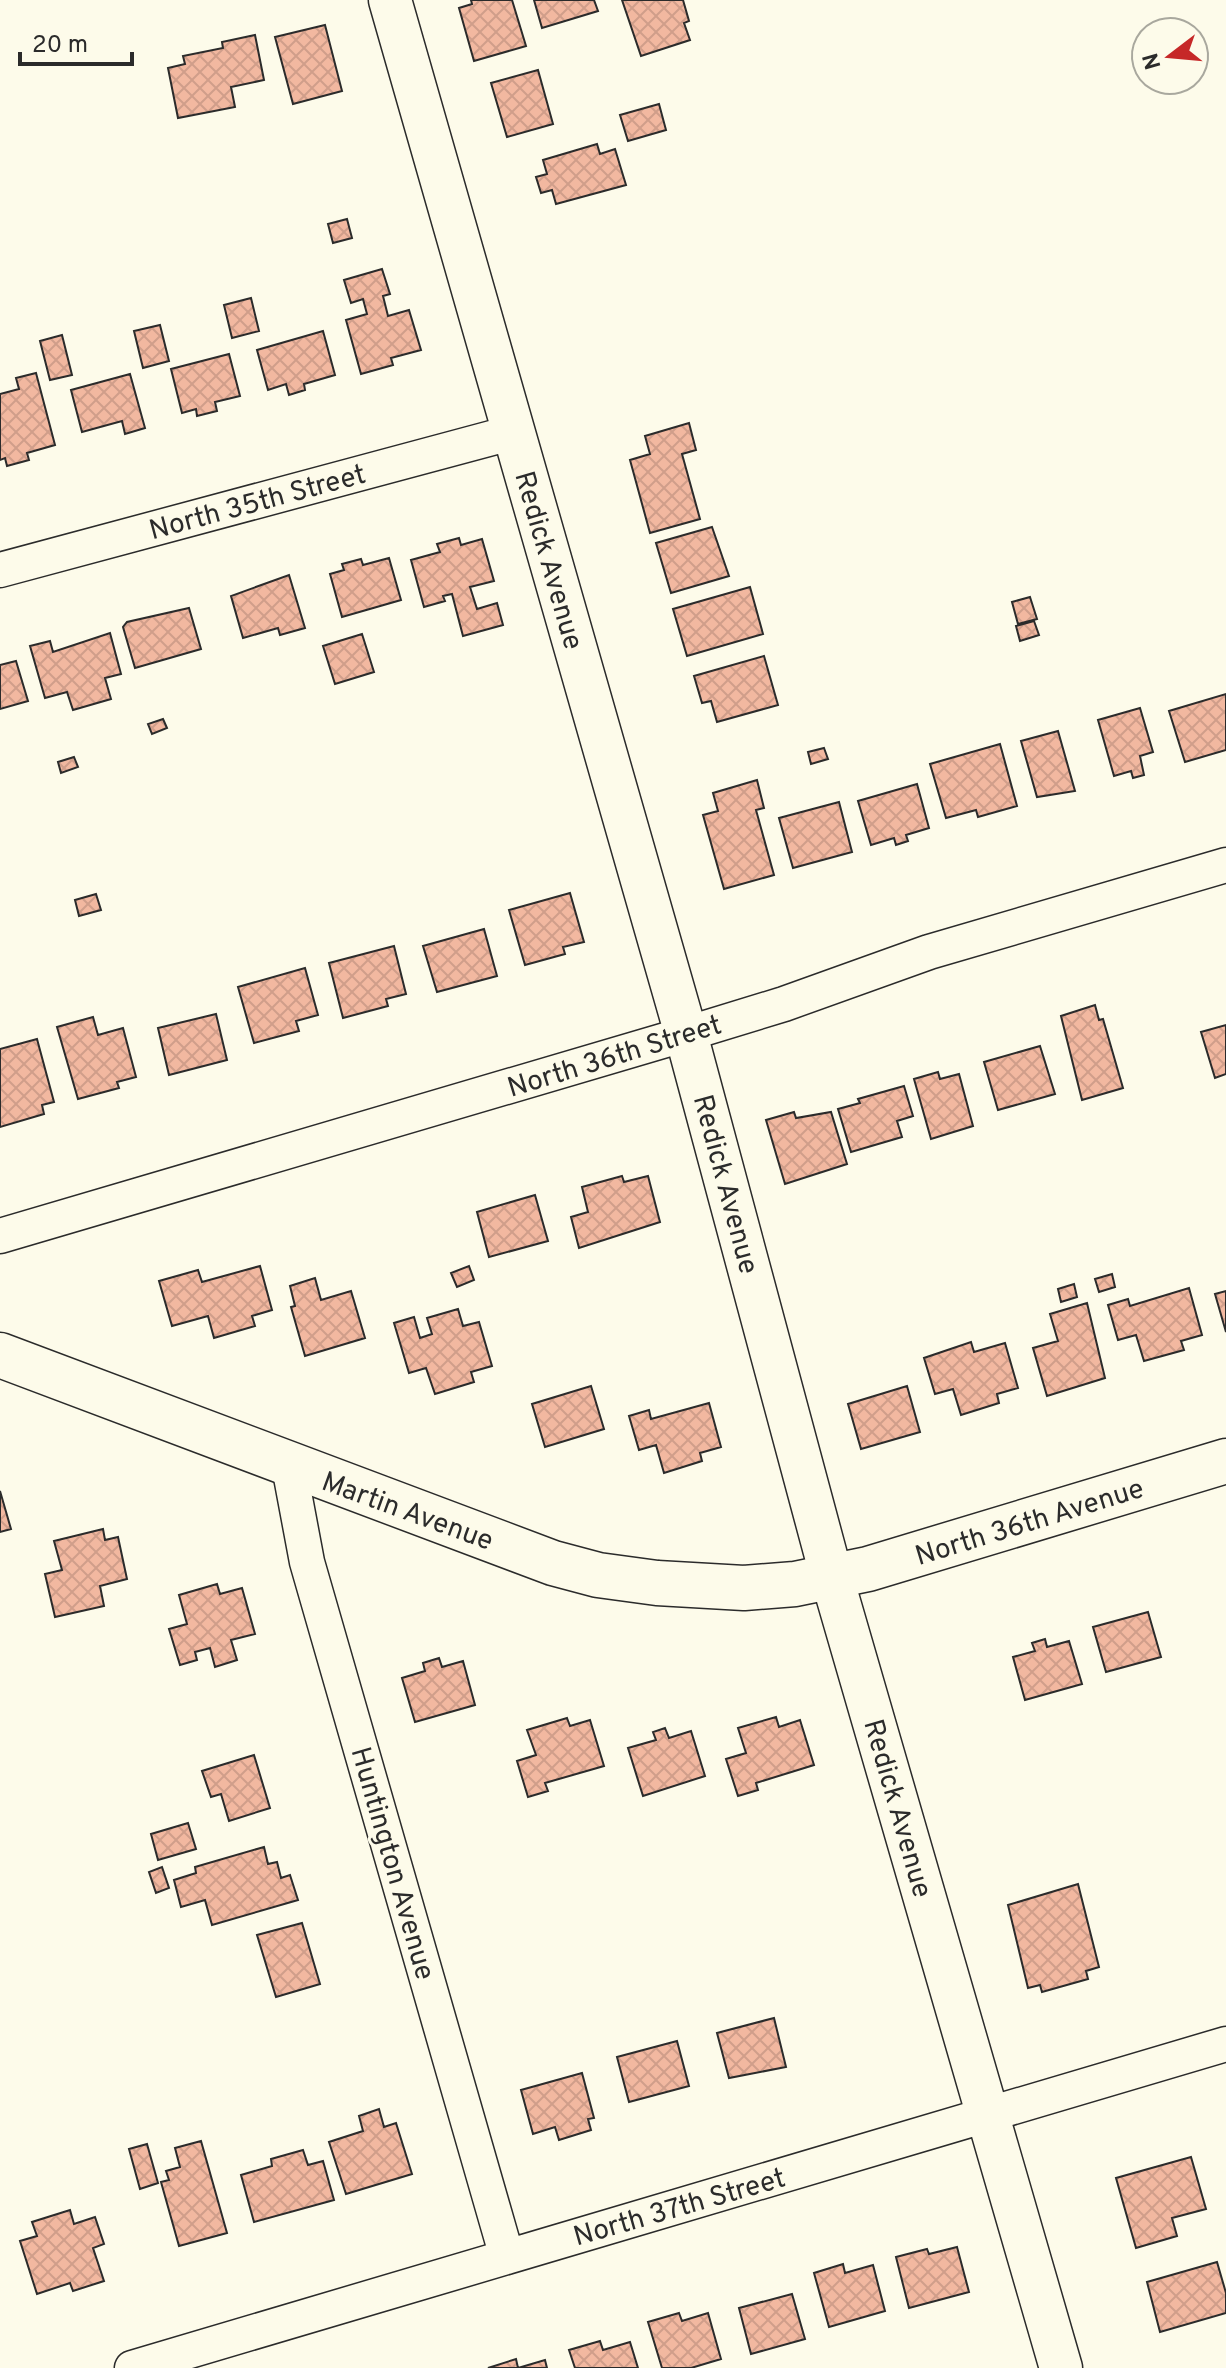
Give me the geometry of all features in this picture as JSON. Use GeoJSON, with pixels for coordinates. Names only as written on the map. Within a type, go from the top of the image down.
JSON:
{"type":"FeatureCollection","features":[{"type":"Feature","properties":{"kind":"main road","name":"Martin Avenue"},"geometry":{"type":"LineString","coordinates":[[0,1355],[553,1563],[598,1575],[657,1583],[744,1588],[832,1578]]}},
{"type":"Feature","properties":{"kind":"main road","name":"North 36th Avenue"},"geometry":{"type":"LineString","coordinates":[[832,1578],[1226,1461]]}},
{"type":"Feature","properties":{"kind":"street","name":"Redick Avenue"},"geometry":{"type":"LineString","coordinates":[[390,0],[686,1034],[832,1578],[1061,2368]]}},
{"type":"Feature","properties":{"kind":"street","name":"North 35th Street"},"geometry":{"type":"LineString","coordinates":[[0,570],[514,432]]}},
{"type":"Feature","properties":{"kind":"street","name":"North 36th Street"},"geometry":{"type":"LineString","coordinates":[[0,1236],[686,1034],[784,1004],[929,952],[1226,865]]}},
{"type":"Feature","properties":{"kind":"street","name":"Huntington Avenue"},"geometry":{"type":"LineString","coordinates":[[289,1466],[307,1562],[507,2257]]}},
{"type":"Feature","properties":{"kind":"street","name":"North 37th Street"},"geometry":{"type":"LineString","coordinates":[[132,2368],[1226,2044]]}},
{"type":"Feature","properties":{"kind":"building"},"geometry":{"type":"Polygon","coordinates":[[[471,0],[512,0],[526,46],[474,61],[459,8],[472,4],[471,0]]]}},
{"type":"Feature","properties":{"kind":"building"},"geometry":{"type":"Polygon","coordinates":[[[534,0],[594,0],[598,11],[542,28],[534,0]]]}},
{"type":"Feature","properties":{"kind":"building"},"geometry":{"type":"Polygon","coordinates":[[[622,0],[683,0],[689,21],[684,23],[690,40],[641,56],[622,0]]]}},
{"type":"Feature","properties":{"kind":"building"},"geometry":{"type":"Polygon","coordinates":[[[325,25],[342,91],[293,104],[275,37],[325,25]]]}},
{"type":"Feature","properties":{"kind":"building"},"geometry":{"type":"Polygon","coordinates":[[[255,35],[264,80],[231,87],[235,107],[178,118],[168,68],[185,64],[183,56],[223,48],[222,42],[255,35]]]}},
{"type":"Feature","properties":{"kind":"building"},"geometry":{"type":"Polygon","coordinates":[[[538,70],[553,124],[507,137],[491,83],[538,70]]]}},
{"type":"Feature","properties":{"kind":"building"},"geometry":{"type":"Polygon","coordinates":[[[659,104],[666,130],[628,141],[620,115],[659,104]]]}},
{"type":"Feature","properties":{"kind":"building"},"geometry":{"type":"Polygon","coordinates":[[[597,144],[600,154],[615,149],[626,185],[556,204],[552,190],[541,193],[536,177],[547,174],[543,160],[597,144]]]}},
{"type":"Feature","properties":{"kind":"building"},"geometry":{"type":"Polygon","coordinates":[[[347,219],[352,238],[333,243],[328,224],[347,219]]]}},
{"type":"Feature","properties":{"kind":"building"},"geometry":{"type":"Polygon","coordinates":[[[382,269],[390,294],[383,296],[388,316],[409,310],[421,350],[391,358],[393,365],[361,374],[346,320],[367,314],[363,299],[351,303],[344,280],[382,269]]]}},
{"type":"Feature","properties":{"kind":"building"},"geometry":{"type":"Polygon","coordinates":[[[251,298],[259,331],[232,338],[224,305],[251,298]]]}},
{"type":"Feature","properties":{"kind":"building"},"geometry":{"type":"Polygon","coordinates":[[[160,325],[169,361],[143,368],[134,331],[160,325]]]}},
{"type":"Feature","properties":{"kind":"building"},"geometry":{"type":"Polygon","coordinates":[[[323,331],[335,375],[304,384],[305,390],[289,395],[286,384],[268,390],[257,350],[323,331]]]}},
{"type":"Feature","properties":{"kind":"building"},"geometry":{"type":"Polygon","coordinates":[[[62,335],[72,375],[50,380],[40,341],[62,335]]]}},
{"type":"Feature","properties":{"kind":"building"},"geometry":{"type":"Polygon","coordinates":[[[229,354],[240,396],[215,402],[217,411],[197,416],[196,409],[182,413],[171,369],[229,354]]]}},
{"type":"Feature","properties":{"kind":"building"},"geometry":{"type":"Polygon","coordinates":[[[36,373],[55,445],[27,453],[29,460],[7,466],[5,458],[0,460],[0,394],[19,389],[16,378],[36,373]]]}},
{"type":"Feature","properties":{"kind":"building"},"geometry":{"type":"Polygon","coordinates":[[[130,374],[145,428],[125,434],[122,421],[82,432],[71,390],[130,374]]]}},
{"type":"Feature","properties":{"kind":"building"},"geometry":{"type":"Polygon","coordinates":[[[689,423],[696,450],[682,454],[700,519],[650,533],[630,460],[650,454],[645,436],[689,423]]]}},
{"type":"Feature","properties":{"kind":"building"},"geometry":{"type":"Polygon","coordinates":[[[712,527],[729,576],[671,593],[656,543],[712,527]]]}},
{"type":"Feature","properties":{"kind":"building"},"geometry":{"type":"Polygon","coordinates":[[[459,538],[461,545],[482,539],[494,581],[470,587],[477,609],[497,603],[503,625],[463,636],[452,594],[443,596],[445,601],[424,607],[411,560],[440,552],[437,544],[459,538]]]}},
{"type":"Feature","properties":{"kind":"building"},"geometry":{"type":"Polygon","coordinates":[[[389,558],[401,600],[342,617],[330,574],[344,570],[342,564],[361,559],[363,565],[389,558]]]}},
{"type":"Feature","properties":{"kind":"building"},"geometry":{"type":"Polygon","coordinates":[[[289,575],[305,628],[280,635],[278,628],[243,638],[231,596],[289,575]]]}},
{"type":"Feature","properties":{"kind":"building"},"geometry":{"type":"Polygon","coordinates":[[[750,587],[763,634],[687,656],[673,609],[750,587]]]}},
{"type":"Feature","properties":{"kind":"building"},"geometry":{"type":"Polygon","coordinates":[[[1030,597],[1037,619],[1018,624],[1012,602],[1030,597]]]}},
{"type":"Feature","properties":{"kind":"building"},"geometry":{"type":"Polygon","coordinates":[[[189,608],[201,649],[135,668],[123,627],[127,622],[189,608]]]}},
{"type":"Feature","properties":{"kind":"building"},"geometry":{"type":"Polygon","coordinates":[[[1034,621],[1039,635],[1020,641],[1016,626],[1034,621]]]}},
{"type":"Feature","properties":{"kind":"building"},"geometry":{"type":"Polygon","coordinates":[[[110,633],[121,674],[105,678],[111,699],[73,710],[67,692],[45,698],[30,646],[50,641],[53,652],[110,633]]]}},
{"type":"Feature","properties":{"kind":"building"},"geometry":{"type":"Polygon","coordinates":[[[362,634],[374,672],[335,684],[323,646],[362,634]]]}},
{"type":"Feature","properties":{"kind":"building"},"geometry":{"type":"Polygon","coordinates":[[[764,656],[778,705],[717,722],[711,701],[702,703],[694,676],[764,656]]]}},
{"type":"Feature","properties":{"kind":"building"},"geometry":{"type":"Polygon","coordinates":[[[16,661],[28,701],[0,709],[0,665],[16,661]]]}},
{"type":"Feature","properties":{"kind":"building"},"geometry":{"type":"Polygon","coordinates":[[[1226,694],[1226,750],[1185,762],[1169,711],[1226,694]]]}},
{"type":"Feature","properties":{"kind":"building"},"geometry":{"type":"Polygon","coordinates":[[[1140,708],[1153,752],[1140,756],[1144,775],[1133,778],[1131,771],[1114,776],[1098,720],[1140,708]]]}},
{"type":"Feature","properties":{"kind":"building"},"geometry":{"type":"Polygon","coordinates":[[[163,719],[167,728],[152,734],[148,724],[163,719]]]}},
{"type":"Feature","properties":{"kind":"building"},"geometry":{"type":"Polygon","coordinates":[[[1058,731],[1075,791],[1037,797],[1021,741],[1058,731]]]}},
{"type":"Feature","properties":{"kind":"building"},"geometry":{"type":"Polygon","coordinates":[[[1000,744],[1017,806],[978,817],[976,810],[946,818],[930,764],[1000,744]]]}},
{"type":"Feature","properties":{"kind":"building"},"geometry":{"type":"Polygon","coordinates":[[[824,748],[828,759],[811,764],[808,752],[824,748]]]}},
{"type":"Feature","properties":{"kind":"building"},"geometry":{"type":"Polygon","coordinates":[[[74,757],[78,767],[61,773],[58,762],[74,757]]]}},
{"type":"Feature","properties":{"kind":"building"},"geometry":{"type":"Polygon","coordinates":[[[757,780],[764,808],[756,810],[774,875],[724,889],[703,815],[718,811],[713,793],[757,780]]]}},
{"type":"Feature","properties":{"kind":"building"},"geometry":{"type":"Polygon","coordinates":[[[917,784],[929,828],[906,835],[908,841],[896,845],[894,838],[871,845],[858,801],[917,784]]]}},
{"type":"Feature","properties":{"kind":"building"},"geometry":{"type":"Polygon","coordinates":[[[839,802],[852,852],[793,868],[779,818],[839,802]]]}},
{"type":"Feature","properties":{"kind":"building"},"geometry":{"type":"Polygon","coordinates":[[[570,893],[584,942],[563,947],[565,954],[525,965],[509,910],[570,893]]]}},
{"type":"Feature","properties":{"kind":"building"},"geometry":{"type":"Polygon","coordinates":[[[96,894],[101,910],[79,916],[75,900],[96,894]]]}},
{"type":"Feature","properties":{"kind":"building"},"geometry":{"type":"Polygon","coordinates":[[[484,929],[497,976],[437,992],[423,946],[484,929]]]}},
{"type":"Feature","properties":{"kind":"building"},"geometry":{"type":"Polygon","coordinates":[[[394,946],[406,994],[386,999],[388,1006],[343,1018],[329,963],[394,946]]]}},
{"type":"Feature","properties":{"kind":"building"},"geometry":{"type":"Polygon","coordinates":[[[305,968],[318,1015],[296,1021],[299,1031],[254,1043],[238,987],[305,968]]]}},
{"type":"Feature","properties":{"kind":"building"},"geometry":{"type":"Polygon","coordinates":[[[1095,1005],[1099,1020],[1103,1019],[1123,1088],[1082,1100],[1061,1016],[1095,1005]]]}},
{"type":"Feature","properties":{"kind":"building"},"geometry":{"type":"Polygon","coordinates":[[[216,1014],[227,1060],[169,1075],[158,1028],[216,1014]]]}},
{"type":"Feature","properties":{"kind":"building"},"geometry":{"type":"Polygon","coordinates":[[[93,1017],[98,1035],[123,1028],[136,1077],[117,1082],[119,1088],[78,1099],[57,1027],[93,1017]]]}},
{"type":"Feature","properties":{"kind":"building"},"geometry":{"type":"Polygon","coordinates":[[[1226,1025],[1226,1074],[1215,1078],[1201,1032],[1226,1025]]]}},
{"type":"Feature","properties":{"kind":"building"},"geometry":{"type":"Polygon","coordinates":[[[37,1039],[54,1102],[42,1105],[44,1114],[0,1127],[0,1049],[37,1039]]]}},
{"type":"Feature","properties":{"kind":"building"},"geometry":{"type":"Polygon","coordinates":[[[1040,1046],[1055,1094],[998,1110],[984,1062],[1040,1046]]]}},
{"type":"Feature","properties":{"kind":"building"},"geometry":{"type":"Polygon","coordinates":[[[938,1072],[940,1079],[959,1074],[973,1126],[931,1139],[914,1079],[938,1072]]]}},
{"type":"Feature","properties":{"kind":"building"},"geometry":{"type":"Polygon","coordinates":[[[904,1086],[913,1116],[897,1121],[902,1137],[851,1152],[838,1109],[860,1103],[858,1099],[904,1086]]]}},
{"type":"Feature","properties":{"kind":"building"},"geometry":{"type":"Polygon","coordinates":[[[794,1112],[796,1118],[831,1112],[847,1164],[785,1184],[766,1120],[794,1112]]]}},
{"type":"Feature","properties":{"kind":"building"},"geometry":{"type":"Polygon","coordinates":[[[622,1176],[624,1182],[648,1176],[660,1222],[579,1248],[571,1217],[588,1212],[582,1187],[622,1176]]]}},
{"type":"Feature","properties":{"kind":"building"},"geometry":{"type":"Polygon","coordinates":[[[535,1195],[548,1241],[489,1257],[477,1212],[535,1195]]]}},
{"type":"Feature","properties":{"kind":"building"},"geometry":{"type":"Polygon","coordinates":[[[260,1266],[272,1310],[252,1316],[255,1326],[214,1338],[208,1316],[172,1326],[159,1281],[198,1270],[202,1282],[260,1266]]]}},
{"type":"Feature","properties":{"kind":"building"},"geometry":{"type":"Polygon","coordinates":[[[469,1266],[474,1280],[457,1287],[451,1273],[469,1266]]]}},
{"type":"Feature","properties":{"kind":"building"},"geometry":{"type":"Polygon","coordinates":[[[1112,1274],[1115,1287],[1099,1292],[1095,1279],[1112,1274]]]}},
{"type":"Feature","properties":{"kind":"building"},"geometry":{"type":"Polygon","coordinates":[[[315,1278],[321,1300],[351,1291],[365,1338],[305,1356],[291,1307],[295,1306],[290,1286],[315,1278]]]}},
{"type":"Feature","properties":{"kind":"building"},"geometry":{"type":"Polygon","coordinates":[[[1074,1284],[1077,1297],[1061,1302],[1058,1289],[1074,1284]]]}},
{"type":"Feature","properties":{"kind":"building"},"geometry":{"type":"Polygon","coordinates":[[[1189,1288],[1202,1335],[1181,1341],[1184,1350],[1144,1361],[1136,1335],[1118,1340],[1108,1305],[1128,1299],[1130,1306],[1189,1288]]]}},
{"type":"Feature","properties":{"kind":"building"},"geometry":{"type":"Polygon","coordinates":[[[1226,1291],[1226,1332],[1215,1294],[1226,1291]]]}},
{"type":"Feature","properties":{"kind":"building"},"geometry":{"type":"Polygon","coordinates":[[[1087,1303],[1105,1378],[1047,1396],[1033,1348],[1058,1341],[1050,1314],[1087,1303]]]}},
{"type":"Feature","properties":{"kind":"building"},"geometry":{"type":"Polygon","coordinates":[[[458,1309],[463,1326],[479,1322],[492,1366],[471,1372],[474,1382],[435,1394],[426,1368],[409,1373],[394,1323],[414,1317],[420,1338],[432,1334],[427,1318],[458,1309]]]}},
{"type":"Feature","properties":{"kind":"building"},"geometry":{"type":"Polygon","coordinates":[[[971,1342],[974,1352],[1005,1343],[1018,1388],[997,1394],[999,1403],[961,1415],[953,1389],[935,1394],[924,1358],[971,1342]]]}},
{"type":"Feature","properties":{"kind":"building"},"geometry":{"type":"Polygon","coordinates":[[[591,1386],[604,1429],[545,1447],[532,1404],[591,1386]]]}},
{"type":"Feature","properties":{"kind":"building"},"geometry":{"type":"Polygon","coordinates":[[[907,1386],[920,1432],[861,1449],[848,1404],[907,1386]]]}},
{"type":"Feature","properties":{"kind":"building"},"geometry":{"type":"Polygon","coordinates":[[[709,1403],[721,1447],[700,1453],[702,1461],[664,1473],[656,1445],[639,1450],[629,1416],[649,1410],[651,1419],[709,1403]]]}},
{"type":"Feature","properties":{"kind":"building"},"geometry":{"type":"Polygon","coordinates":[[[0,1491],[11,1529],[0,1532],[0,1491]]]}},
{"type":"Feature","properties":{"kind":"building"},"geometry":{"type":"Polygon","coordinates":[[[103,1529],[105,1540],[118,1537],[127,1579],[100,1586],[104,1606],[55,1617],[45,1574],[62,1570],[54,1541],[103,1529]]]}},
{"type":"Feature","properties":{"kind":"building"},"geometry":{"type":"Polygon","coordinates":[[[217,1584],[220,1594],[242,1588],[255,1634],[231,1640],[237,1660],[215,1667],[210,1648],[195,1652],[197,1660],[180,1665],[169,1629],[187,1624],[179,1595],[217,1584]]]}},
{"type":"Feature","properties":{"kind":"building"},"geometry":{"type":"Polygon","coordinates":[[[1148,1612],[1161,1657],[1106,1672],[1093,1627],[1148,1612]]]}},
{"type":"Feature","properties":{"kind":"building"},"geometry":{"type":"Polygon","coordinates":[[[1045,1639],[1047,1647],[1069,1641],[1082,1684],[1025,1700],[1013,1657],[1035,1651],[1032,1643],[1045,1639]]]}},
{"type":"Feature","properties":{"kind":"building"},"geometry":{"type":"Polygon","coordinates":[[[439,1658],[442,1667],[463,1661],[475,1705],[415,1722],[402,1678],[425,1671],[423,1663],[439,1658]]]}},
{"type":"Feature","properties":{"kind":"building"},"geometry":{"type":"Polygon","coordinates":[[[776,1717],[779,1727],[800,1720],[814,1765],[756,1783],[758,1790],[738,1796],[726,1759],[746,1753],[738,1728],[776,1717]]]}},
{"type":"Feature","properties":{"kind":"building"},"geometry":{"type":"Polygon","coordinates":[[[567,1718],[570,1726],[590,1720],[604,1766],[545,1783],[548,1791],[528,1797],[517,1761],[536,1755],[527,1730],[567,1718]]]}},
{"type":"Feature","properties":{"kind":"building"},"geometry":{"type":"Polygon","coordinates":[[[665,1728],[669,1738],[691,1731],[705,1776],[643,1796],[628,1748],[656,1740],[653,1732],[665,1728]]]}},
{"type":"Feature","properties":{"kind":"building"},"geometry":{"type":"Polygon","coordinates":[[[254,1755],[270,1808],[229,1821],[221,1794],[211,1797],[202,1771],[254,1755]]]}},
{"type":"Feature","properties":{"kind":"building"},"geometry":{"type":"Polygon","coordinates":[[[188,1823],[196,1849],[158,1860],[151,1834],[188,1823]]]}},
{"type":"Feature","properties":{"kind":"building"},"geometry":{"type":"Polygon","coordinates":[[[264,1847],[268,1864],[277,1862],[281,1878],[290,1875],[298,1900],[212,1925],[205,1900],[181,1907],[174,1880],[196,1873],[195,1867],[264,1847]]]}},
{"type":"Feature","properties":{"kind":"building"},"geometry":{"type":"Polygon","coordinates":[[[162,1867],[169,1888],[156,1893],[149,1872],[162,1867]]]}},
{"type":"Feature","properties":{"kind":"building"},"geometry":{"type":"Polygon","coordinates":[[[1078,1884],[1099,1967],[1086,1971],[1088,1979],[1042,1992],[1040,1985],[1028,1988],[1008,1905],[1078,1884]]]}},
{"type":"Feature","properties":{"kind":"building"},"geometry":{"type":"Polygon","coordinates":[[[302,1923],[320,1984],[276,1997],[257,1935],[302,1923]]]}},
{"type":"Feature","properties":{"kind":"building"},"geometry":{"type":"Polygon","coordinates":[[[774,2018],[786,2067],[729,2078],[717,2033],[774,2018]]]}},
{"type":"Feature","properties":{"kind":"building"},"geometry":{"type":"Polygon","coordinates":[[[677,2041],[689,2086],[629,2102],[617,2057],[677,2041]]]}},
{"type":"Feature","properties":{"kind":"building"},"geometry":{"type":"Polygon","coordinates":[[[582,2073],[594,2118],[588,2119],[591,2130],[559,2140],[555,2127],[533,2134],[521,2090],[582,2073]]]}},
{"type":"Feature","properties":{"kind":"building"},"geometry":{"type":"Polygon","coordinates":[[[379,2109],[384,2127],[396,2123],[412,2174],[346,2194],[329,2142],[363,2131],[359,2116],[379,2109]]]}},
{"type":"Feature","properties":{"kind":"building"},"geometry":{"type":"Polygon","coordinates":[[[201,2141],[227,2233],[179,2246],[161,2182],[169,2180],[166,2171],[180,2167],[175,2148],[201,2141]]]}},
{"type":"Feature","properties":{"kind":"building"},"geometry":{"type":"Polygon","coordinates":[[[147,2144],[158,2183],[140,2189],[129,2149],[147,2144]]]}},
{"type":"Feature","properties":{"kind":"building"},"geometry":{"type":"Polygon","coordinates":[[[303,2150],[308,2165],[323,2161],[334,2200],[254,2222],[241,2175],[272,2166],[271,2159],[303,2150]]]}},
{"type":"Feature","properties":{"kind":"building"},"geometry":{"type":"Polygon","coordinates":[[[1191,2157],[1206,2209],[1172,2218],[1177,2236],[1136,2248],[1116,2178],[1191,2157]]]}},
{"type":"Feature","properties":{"kind":"building"},"geometry":{"type":"Polygon","coordinates":[[[70,2210],[74,2224],[95,2217],[104,2244],[93,2248],[104,2281],[73,2291],[70,2283],[37,2294],[20,2241],[37,2236],[32,2222],[70,2210]]]}},
{"type":"Feature","properties":{"kind":"building"},"geometry":{"type":"Polygon","coordinates":[[[957,2247],[969,2292],[909,2308],[896,2257],[927,2249],[929,2254],[957,2247]]]}},
{"type":"Feature","properties":{"kind":"building"},"geometry":{"type":"Polygon","coordinates":[[[1217,2262],[1226,2293],[1226,2313],[1160,2332],[1147,2282],[1217,2262]]]}},
{"type":"Feature","properties":{"kind":"building"},"geometry":{"type":"Polygon","coordinates":[[[843,2264],[845,2273],[873,2265],[885,2311],[829,2327],[814,2273],[843,2264]]]}},
{"type":"Feature","properties":{"kind":"building"},"geometry":{"type":"Polygon","coordinates":[[[792,2294],[805,2339],[751,2354],[739,2308],[792,2294]]]}},
{"type":"Feature","properties":{"kind":"building"},"geometry":{"type":"Polygon","coordinates":[[[679,2313],[682,2321],[708,2313],[721,2359],[691,2368],[662,2368],[648,2322],[679,2313]]]}},
{"type":"Feature","properties":{"kind":"building"},"geometry":{"type":"Polygon","coordinates":[[[600,2341],[603,2350],[630,2342],[638,2368],[575,2368],[569,2350],[600,2341]]]}},
{"type":"Feature","properties":{"kind":"building"},"geometry":{"type":"Polygon","coordinates":[[[516,2359],[518,2368],[488,2368],[516,2359]]]}},
{"type":"Feature","properties":{"kind":"building"},"geometry":{"type":"Polygon","coordinates":[[[545,2360],[547,2368],[518,2368],[545,2360]]]}}]}
